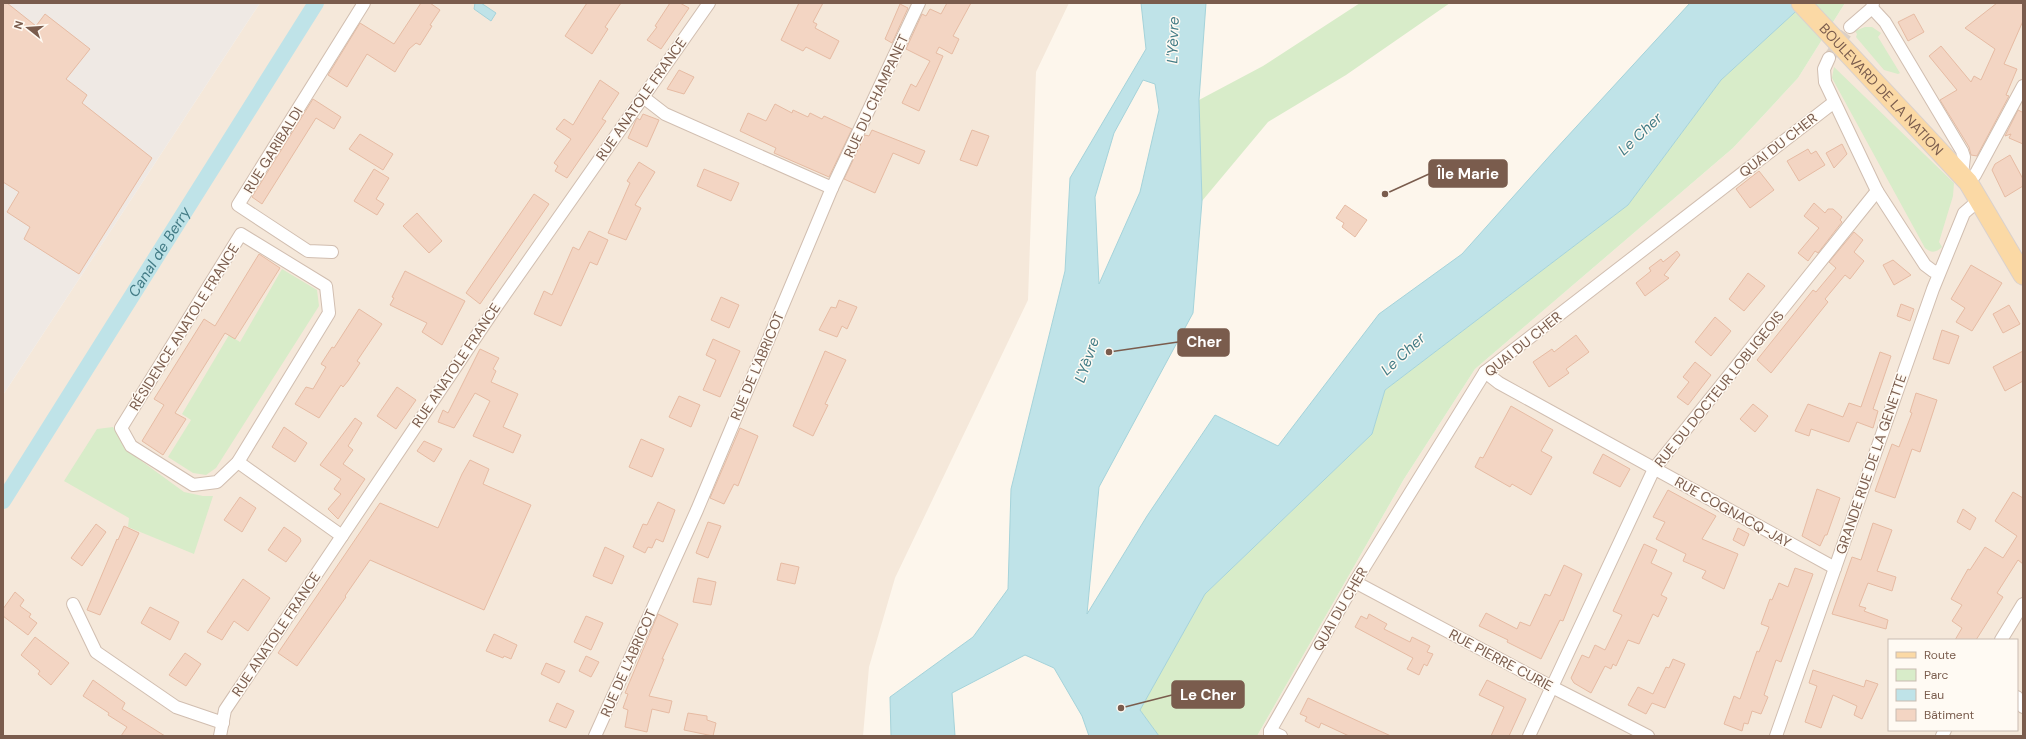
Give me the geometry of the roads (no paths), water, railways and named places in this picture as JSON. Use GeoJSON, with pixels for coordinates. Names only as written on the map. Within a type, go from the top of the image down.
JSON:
{"type":"FeatureCollection","features":[{"type":"Feature","properties":{"kind":"main road","name":"BOULEVARD DE LA NATION"},"geometry":{"type":"LineString","coordinates":[[1801,3],[1965,179],[2023,275]]}},
{"type":"Feature","properties":{"kind":"street","name":"RUE GARIBALDI"},"geometry":{"type":"LineString","coordinates":[[332,252],[308,251],[238,205],[364,3]]}},
{"type":"Feature","properties":{"kind":"street","name":"RUE DU CHAMPANET"},"geometry":{"type":"LineString","coordinates":[[832,188],[919,3]]}},
{"type":"Feature","properties":{"kind":"street","name":"RUE ANATOLE FRANCE"},"geometry":{"type":"LineString","coordinates":[[220,736],[225,710],[496,307],[643,97],[704,5]]}},
{"type":"Feature","properties":{"kind":"street"},"geometry":{"type":"LineString","coordinates":[[1850,28],[1873,5]]}},
{"type":"Feature","properties":{"kind":"street","name":"BOULEVARD DE LA NATION"},"geometry":{"type":"LineString","coordinates":[[1873,5],[1885,22],[1962,151],[1964,157],[1965,179]]}},
{"type":"Feature","properties":{"kind":"street"},"geometry":{"type":"LineString","coordinates":[[1829,58],[1823,75],[1833,103],[1877,191],[1925,265],[1933,271],[1939,272]]}},
{"type":"Feature","properties":{"kind":"street"},"geometry":{"type":"LineString","coordinates":[[1965,179],[1975,176],[2023,86]]}},
{"type":"Feature","properties":{"kind":"street"},"geometry":{"type":"LineString","coordinates":[[643,97],[665,114],[832,188]]}},
{"type":"Feature","properties":{"kind":"street","name":"QUAI DU CHER"},"geometry":{"type":"LineString","coordinates":[[1274,734],[1355,582],[1485,372],[1833,103]]}},
{"type":"Feature","properties":{"kind":"street","name":"RUE DE L'ABRICOT"},"geometry":{"type":"LineString","coordinates":[[595,736],[697,510],[832,188]]}},
{"type":"Feature","properties":{"kind":"street","name":"RUE DU DOCTEUR LOBLIGEOIS"},"geometry":{"type":"LineString","coordinates":[[1529,736],[1654,469],[1877,191]]}},
{"type":"Feature","properties":{"kind":"street","name":"GRANDE RUE DE LA GENETTE"},"geometry":{"type":"LineString","coordinates":[[1776,736],[1939,272],[1947,259],[1964,213],[1979,200]]}},
{"type":"Feature","properties":{"kind":"street","name":"RÉSIDENCE ANATOLE FRANCE"},"geometry":{"type":"LineString","coordinates":[[241,234],[326,286],[329,313],[238,462],[217,482],[193,485],[131,446],[121,428],[241,234]]}},
{"type":"Feature","properties":{"kind":"street","name":"RUE COGNACQ-JAY"},"geometry":{"type":"LineString","coordinates":[[1485,372],[1499,383],[1835,568]]}},
{"type":"Feature","properties":{"kind":"street"},"geometry":{"type":"LineString","coordinates":[[238,462],[342,536]]}},
{"type":"Feature","properties":{"kind":"street","name":"RUE PIERRE CURIE"},"geometry":{"type":"LineString","coordinates":[[1355,582],[1552,687],[1648,736]]}},
{"type":"Feature","properties":{"kind":"street"},"geometry":{"type":"LineString","coordinates":[[73,604],[96,652],[176,707],[223,723]]}},
{"type":"Feature","properties":{"kind":"street"},"geometry":{"type":"LineString","coordinates":[[2002,639],[2023,604]]}},
{"type":"Feature","properties":{"kind":"water"},"geometry":{"type":"Polygon","coordinates":[[[475,3],[481,3],[496,13],[491,21],[474,9],[475,3]]]}},
{"type":"Feature","properties":{"kind":"water","name":"L'Yèvre"},"geometry":{"type":"Polygon","coordinates":[[[1141,3],[1206,3],[1199,100],[1202,201],[1193,313],[1099,487],[1087,614],[1147,516],[1215,415],[1278,446],[1379,314],[1462,254],[1690,3],[1805,3],[1721,80],[1628,205],[1385,390],[1372,434],[1205,594],[1140,710],[1159,736],[1089,736],[1082,716],[1054,668],[1025,655],[952,693],[955,736],[891,736],[890,697],[973,637],[1008,589],[1011,489],[1065,271],[1070,178],[1146,49],[1141,3]],[[1143,80],[1114,133],[1095,197],[1099,284],[1140,192],[1159,110],[1155,84],[1143,80]]]}},
{"type":"Feature","properties":{"kind":"waterway","name":"Canal de Berry"},"geometry":{"type":"LineString","coordinates":[[3,501],[316,3]]}},
{"type":"Feature","properties":{"kind":"tunnel"},"geometry":{"type":"LineString","coordinates":[[1829,58],[1850,27]]}},
{"type":"Feature","properties":{"kind":"place","name":"Île Marie"},"geometry":{"type":"Point","coordinates":[1385,194]}},
{"type":"Feature","properties":{"kind":"place","name":"Cher"},"geometry":{"type":"Point","coordinates":[1109,352]}},
{"type":"Feature","properties":{"kind":"place","name":"Le Cher"},"geometry":{"type":"Point","coordinates":[1121,708]}}]}
